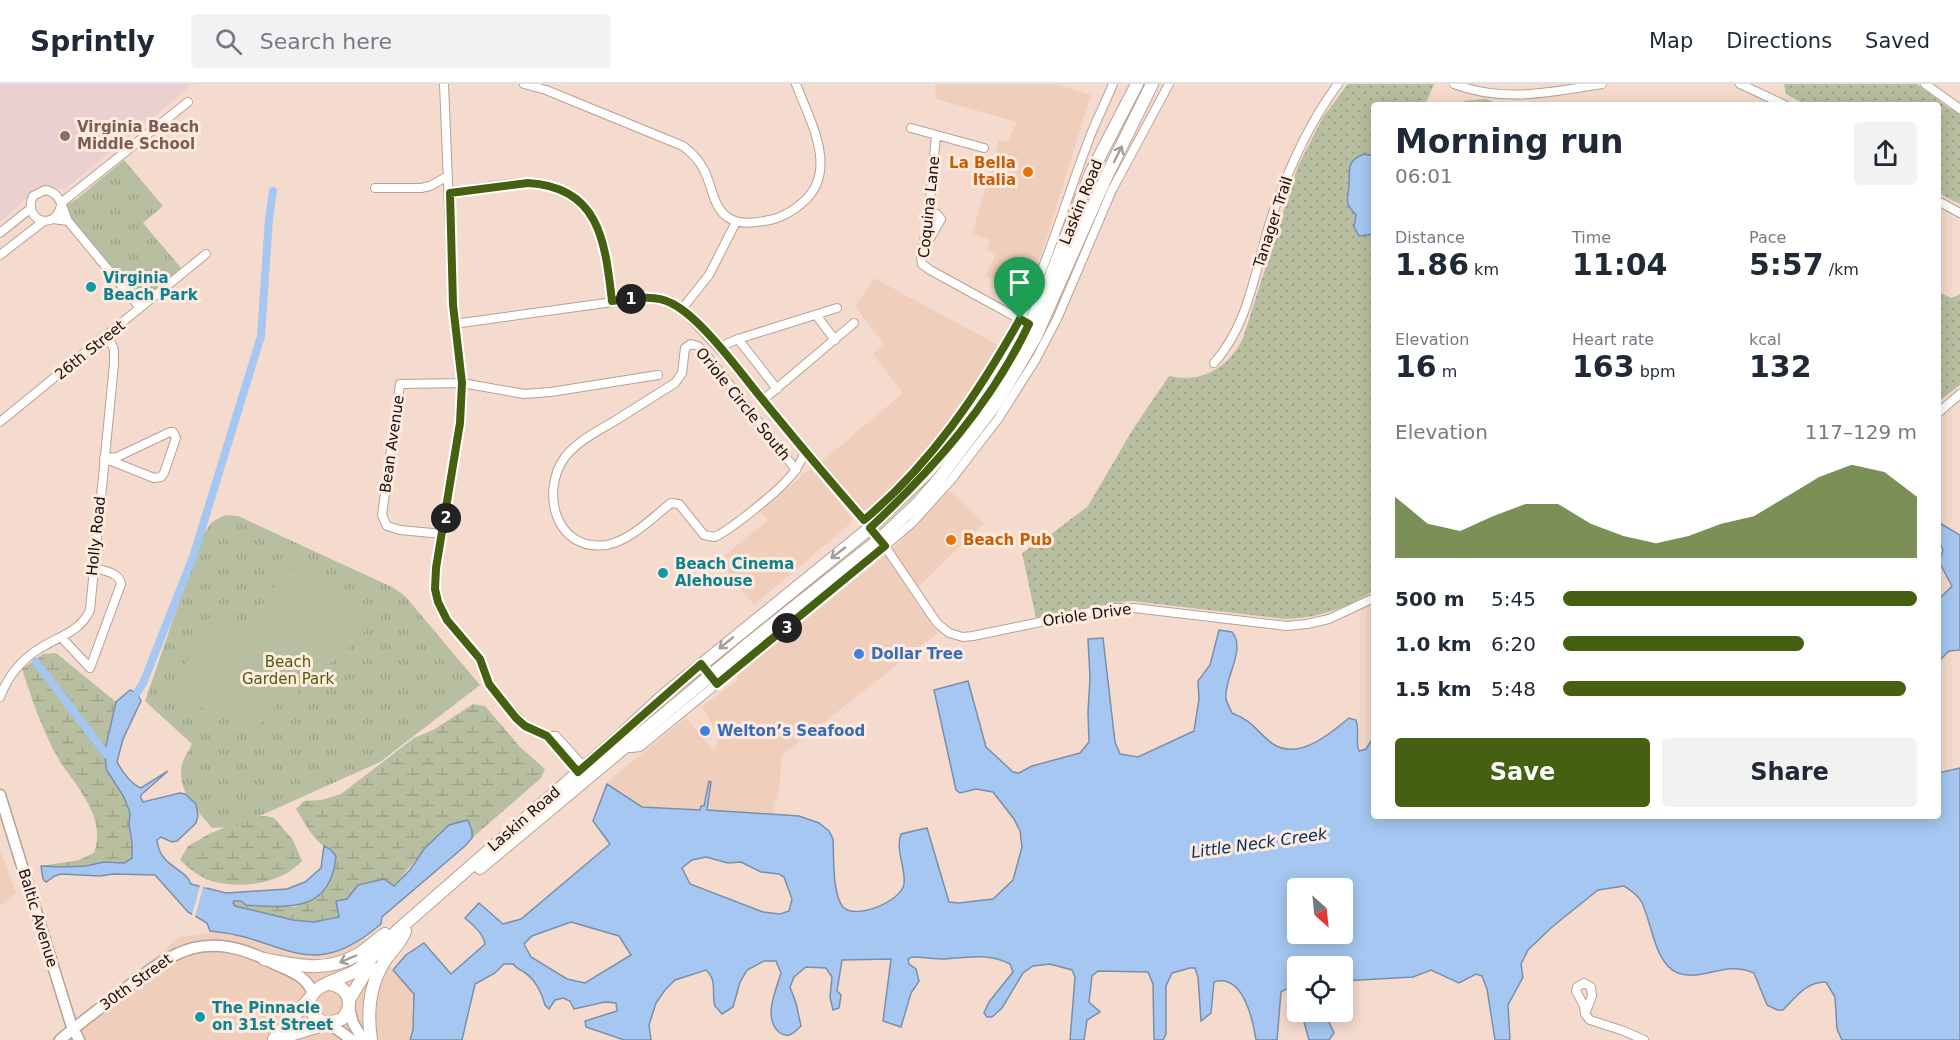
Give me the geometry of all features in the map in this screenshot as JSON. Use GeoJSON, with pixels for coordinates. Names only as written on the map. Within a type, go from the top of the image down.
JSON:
{"type":"FeatureCollection","features":[{"type":"Feature","properties":{"kind":"main road","name":"Laskin Road"},"geometry":{"type":"LineString","coordinates":[[349,1004],[370,964],[402,931],[626,746],[714,680],[882,543],[919,502],[965,447],[998,400],[1152,84]]}},
{"type":"Feature","properties":{"kind":"main road","name":"Laskin Road"},"geometry":{"type":"LineString","coordinates":[[330,984],[360,968],[701,664],[928,472],[971,421],[1034,329],[1043,296],[1091,172],[1135,85]]}},
{"type":"Feature","properties":{"kind":"main road"},"geometry":{"type":"LineString","coordinates":[[701,664],[714,680]]}},
{"type":"Feature","properties":{"kind":"main road"},"geometry":{"type":"LineString","coordinates":[[264,959],[300,967],[335,964],[361,952],[384,935],[402,931],[402,941],[384,963],[373,988],[369,1015],[371,1040]]}},
{"type":"Feature","properties":{"kind":"main road"},"geometry":{"type":"LineString","coordinates":[[330,984],[342,988],[349,1004],[342,1019],[273,1040],[320,987],[330,984]]}},
{"type":"Feature","properties":{"kind":"main road"},"geometry":{"type":"LineString","coordinates":[[312,995],[310,1003],[313,1014],[321,1022],[329,1024]]}},
{"type":"Feature","properties":{"kind":"street"},"geometry":{"type":"LineString","coordinates":[[444,84],[454,324],[462,383],[460,423],[436,568],[435,589],[442,611],[480,659],[489,684],[516,718],[525,726],[547,736],[581,770]]}},
{"type":"Feature","properties":{"kind":"street"},"geometry":{"type":"LineString","coordinates":[[524,84],[556,93],[682,146],[705,170],[719,208],[724,215],[736,222],[754,223],[777,218],[799,206],[809,198],[817,186],[820,173],[820,153],[796,84]]}},
{"type":"Feature","properties":{"kind":"street","name":"Laskin Road"},"geometry":{"type":"LineString","coordinates":[[1034,329],[1066,207],[1092,132],[1113,84]]}},
{"type":"Feature","properties":{"kind":"street","name":"Laskin Road"},"geometry":{"type":"LineString","coordinates":[[1034,329],[1169,84]]}},
{"type":"Feature","properties":{"kind":"street","name":"Tanager Trail"},"geometry":{"type":"LineString","coordinates":[[1214,363],[1229,345],[1241,321],[1271,220],[1294,160],[1338,84]]}},
{"type":"Feature","properties":{"kind":"street"},"geometry":{"type":"LineString","coordinates":[[1454,84],[1477,91],[1508,95],[1559,91],[1602,84]]}},
{"type":"Feature","properties":{"kind":"street"},"geometry":{"type":"LineString","coordinates":[[1740,84],[1779,102]]}},
{"type":"Feature","properties":{"kind":"street"},"geometry":{"type":"LineString","coordinates":[[1925,84],[1960,109]]}},
{"type":"Feature","properties":{"kind":"street"},"geometry":{"type":"LineString","coordinates":[[53,219],[60,212],[61,204],[188,102]]}},
{"type":"Feature","properties":{"kind":"street"},"geometry":{"type":"LineString","coordinates":[[911,128],[984,148]]}},
{"type":"Feature","properties":{"kind":"street"},"geometry":{"type":"LineString","coordinates":[[1092,132],[1108,137]]}},
{"type":"Feature","properties":{"kind":"street","name":"Coquina Lane"},"geometry":{"type":"LineString","coordinates":[[936,135],[929,213],[921,254],[922,264],[925,268],[1034,329]]}},
{"type":"Feature","properties":{"kind":"street"},"geometry":{"type":"LineString","coordinates":[[375,188],[421,188],[430,186],[448,176]]}},
{"type":"Feature","properties":{"kind":"street"},"geometry":{"type":"LineString","coordinates":[[450,193],[528,183],[561,188],[579,202],[599,228],[605,248],[612,301]]}},
{"type":"Feature","properties":{"kind":"street"},"geometry":{"type":"LineString","coordinates":[[44,221],[34,216],[31,208],[31,201],[38,192],[45,190],[63,196],[78,192]]}},
{"type":"Feature","properties":{"kind":"street"},"geometry":{"type":"LineString","coordinates":[[55,193],[68,221],[140,308]]}},
{"type":"Feature","properties":{"kind":"street"},"geometry":{"type":"LineString","coordinates":[[1941,203],[1960,213]]}},
{"type":"Feature","properties":{"kind":"street"},"geometry":{"type":"LineString","coordinates":[[0,233],[31,208]]}},
{"type":"Feature","properties":{"kind":"street"},"geometry":{"type":"LineString","coordinates":[[921,254],[941,219],[937,214],[929,213]]}},
{"type":"Feature","properties":{"kind":"street"},"geometry":{"type":"LineString","coordinates":[[0,255],[44,221],[53,219],[68,221]]}},
{"type":"Feature","properties":{"kind":"street"},"geometry":{"type":"LineString","coordinates":[[454,324],[650,297],[669,302],[682,309],[710,275],[736,222]]}},
{"type":"Feature","properties":{"kind":"street","name":"26th Street"},"geometry":{"type":"LineString","coordinates":[[0,422],[206,254]]}},
{"type":"Feature","properties":{"kind":"street"},"geometry":{"type":"LineString","coordinates":[[719,347],[837,308]]}},
{"type":"Feature","properties":{"kind":"street","name":"Oriole Drive"},"geometry":{"type":"LineString","coordinates":[[682,309],[719,347],[867,524],[936,623],[949,633],[963,637],[1113,608],[1134,608],[1271,625],[1307,624],[1329,620],[1371,600]]}},
{"type":"Feature","properties":{"kind":"street"},"geometry":{"type":"LineString","coordinates":[[816,315],[835,340]]}},
{"type":"Feature","properties":{"kind":"street"},"geometry":{"type":"LineString","coordinates":[[763,400],[855,323]]}},
{"type":"Feature","properties":{"kind":"street","name":"Holly Road"},"geometry":{"type":"LineString","coordinates":[[0,697],[6,683],[18,666],[36,651],[77,628],[90,610],[114,364],[114,350],[108,335]]}},
{"type":"Feature","properties":{"kind":"street"},"geometry":{"type":"LineString","coordinates":[[738,339],[777,389]]}},
{"type":"Feature","properties":{"kind":"street","name":"Oriole Circle South"},"geometry":{"type":"LineString","coordinates":[[796,470],[704,352],[698,346],[691,344],[685,348],[682,373],[675,383],[585,439],[567,456],[557,472],[554,484],[555,509],[561,526],[567,533],[579,542],[588,544],[605,545],[622,539],[675,502],[705,535],[714,537],[788,480],[796,470],[805,451]]}},
{"type":"Feature","properties":{"kind":"street","name":"Bean Avenue"},"geometry":{"type":"LineString","coordinates":[[443,534],[400,530],[387,526],[382,515],[400,384],[462,383],[524,394],[551,392],[658,375]]}},
{"type":"Feature","properties":{"kind":"street"},"geometry":{"type":"LineString","coordinates":[[1941,410],[1960,394]]}},
{"type":"Feature","properties":{"kind":"street"},"geometry":{"type":"LineString","coordinates":[[170,432],[176,435],[164,473],[157,478],[104,458],[117,457],[170,432]]}},
{"type":"Feature","properties":{"kind":"street"},"geometry":{"type":"LineString","coordinates":[[61,637],[90,668],[121,585],[120,578],[116,575],[93,568]]}},
{"type":"Feature","properties":{"kind":"street","name":"Baltic Avenue"},"geometry":{"type":"LineString","coordinates":[[0,795],[73,1029],[79,1040]]}},
{"type":"Feature","properties":{"kind":"street","name":"30th Street"},"geometry":{"type":"LineString","coordinates":[[60,1040],[145,973],[175,953],[192,948],[216,945],[237,948],[304,978],[312,995]]}},
{"type":"Feature","properties":{"kind":"street"},"geometry":{"type":"LineString","coordinates":[[349,1004],[353,1023],[363,1040]]}},
{"type":"Feature","properties":{"kind":"street"},"geometry":{"type":"LineString","coordinates":[[1585,1014],[1590,1020],[1644,1040]]}},
{"type":"Feature","properties":{"kind":"street"},"geometry":{"type":"LineString","coordinates":[[329,1024],[352,1040]]}},
{"type":"Feature","properties":{"kind":"shaded area","name":"Virginia Beach Middle School"},"geometry":{"type":"Polygon","coordinates":[[[0,84],[193,84],[65,189],[49,187],[35,191],[0,222],[0,84]]]}},
{"type":"Feature","properties":{"kind":"shaded area"},"geometry":{"type":"Polygon","coordinates":[[[935,84],[1055,84],[1091,95],[1045,243],[1027,289],[986,276],[996,254],[987,250],[990,240],[972,234],[999,140],[1008,142],[1017,122],[936,99],[935,84]]]}},
{"type":"Feature","properties":{"kind":"shaded area"},"geometry":{"type":"Polygon","coordinates":[[[874,278],[998,345],[954,415],[890,490],[869,510],[865,511],[821,462],[903,393],[873,354],[884,344],[855,307],[874,278]]]}},
{"type":"Feature","properties":{"kind":"shaded area"},"geometry":{"type":"Polygon","coordinates":[[[811,468],[852,518],[851,523],[754,605],[718,561],[768,520],[760,511],[811,468]]]}},
{"type":"Feature","properties":{"kind":"shaded area"},"geometry":{"type":"Polygon","coordinates":[[[949,490],[984,523],[911,594],[938,633],[782,755],[778,801],[774,801],[773,816],[706,810],[711,781],[700,810],[643,806],[607,782],[686,718],[714,752],[719,736],[702,706],[738,680],[736,676],[894,548],[949,490]]]}},
{"type":"Feature","properties":{"kind":"shaded area"},"geometry":{"type":"Polygon","coordinates":[[[0,849],[16,893],[0,906],[0,849]]]}},
{"type":"Feature","properties":{"kind":"shaded area"},"geometry":{"type":"Polygon","coordinates":[[[213,932],[235,935],[293,955],[311,957],[333,954],[363,935],[414,994],[413,1030],[410,1040],[50,1040],[180,937],[213,932]]]}},
{"type":"Feature","properties":{"kind":"green space"},"geometry":{"type":"Polygon","coordinates":[[[1348,84],[1434,84],[1426,102],[1371,102],[1371,592],[1331,611],[1307,617],[1284,619],[1132,601],[1110,603],[1036,618],[1022,553],[1088,506],[1133,429],[1169,376],[1193,378],[1213,371],[1222,365],[1237,348],[1243,338],[1298,166],[1323,117],[1348,84]]]}},
{"type":"Feature","properties":{"kind":"green space"},"geometry":{"type":"Polygon","coordinates":[[[1784,84],[1917,84],[1940,102],[1801,102],[1786,94],[1784,84]]]}},
{"type":"Feature","properties":{"kind":"green space"},"geometry":{"type":"Polygon","coordinates":[[[1486,99],[1493,102],[1464,102],[1486,99]]]}},
{"type":"Feature","properties":{"kind":"green space"},"geometry":{"type":"Polygon","coordinates":[[[1941,102],[1960,114],[1960,204],[1941,194],[1941,102]]]}},
{"type":"Feature","properties":{"kind":"green space"},"geometry":{"type":"Polygon","coordinates":[[[124,160],[163,206],[143,223],[181,268],[143,300],[137,296],[66,213],[66,205],[78,198],[124,160]]]}},
{"type":"Feature","properties":{"kind":"green space"},"geometry":{"type":"Polygon","coordinates":[[[1941,293],[1952,298],[1960,294],[1960,385],[1941,400],[1941,293]]]}},
{"type":"Feature","properties":{"kind":"green space","name":"Beach Garden Park"},"geometry":{"type":"Polygon","coordinates":[[[225,515],[238,516],[394,588],[405,596],[480,685],[380,762],[235,827],[212,828],[190,800],[182,783],[183,762],[192,744],[145,701],[202,536],[212,522],[225,515]]]}},
{"type":"Feature","properties":{"kind":"green space"},"geometry":{"type":"Polygon","coordinates":[[[305,564],[364,627],[363,635],[288,700],[281,693],[276,707],[256,730],[175,697],[172,690],[209,618],[234,620],[256,629],[261,609],[271,590],[287,575],[305,564]]]}},
{"type":"Feature","properties":{"kind":"green space"},"geometry":{"type":"Polygon","coordinates":[[[56,653],[116,702],[105,750],[106,769],[124,797],[131,813],[129,824],[132,858],[124,863],[41,866],[79,860],[94,853],[97,841],[97,829],[92,813],[53,749],[38,716],[22,669],[43,654],[56,653]]]}},
{"type":"Feature","properties":{"kind":"green space"},"geometry":{"type":"Polygon","coordinates":[[[473,704],[485,706],[520,747],[545,769],[541,778],[472,838],[472,831],[434,841],[394,886],[358,885],[347,899],[340,917],[314,922],[293,920],[235,906],[232,903],[241,901],[246,905],[296,907],[326,887],[335,865],[330,849],[319,842],[296,809],[304,801],[321,800],[341,794],[414,738],[435,729],[473,704]]]}},
{"type":"Feature","properties":{"kind":"green space"},"geometry":{"type":"Polygon","coordinates":[[[249,817],[274,818],[293,840],[302,861],[284,875],[250,884],[226,884],[205,879],[180,860],[188,846],[209,834],[249,817]]]}},
{"type":"Feature","properties":{"kind":"water"},"geometry":{"type":"Polygon","coordinates":[[[1364,154],[1371,155],[1371,234],[1359,236],[1354,227],[1356,215],[1349,207],[1347,198],[1350,166],[1364,154]]]}},
{"type":"Feature","properties":{"kind":"water"},"geometry":{"type":"Polygon","coordinates":[[[1941,524],[1960,535],[1960,650],[1949,651],[1941,659],[1941,597],[1952,586],[1941,566],[1943,550],[1941,524]]]}},
{"type":"Feature","properties":{"kind":"water","name":"Little Neck Creek"},"geometry":{"type":"Polygon","coordinates":[[[1219,630],[1232,632],[1237,647],[1226,699],[1232,713],[1246,720],[1273,744],[1293,749],[1314,743],[1349,718],[1356,720],[1359,751],[1366,749],[1371,741],[1371,819],[1941,819],[1941,772],[1960,768],[1960,1040],[1842,1040],[1837,1029],[1835,997],[1826,982],[1807,987],[1783,1010],[1777,1010],[1767,1005],[1754,973],[1733,969],[1697,975],[1678,973],[1670,968],[1659,952],[1640,899],[1624,886],[1598,890],[1552,927],[1528,950],[1521,964],[1523,977],[1508,1005],[1510,1040],[1495,1040],[1487,989],[1482,976],[1476,974],[1459,983],[1431,970],[1413,977],[1353,980],[1353,956],[1287,956],[1287,989],[1281,992],[1277,1040],[1256,1040],[1245,1000],[1232,984],[1224,981],[1214,982],[1211,1013],[1201,1021],[1198,977],[1195,968],[1172,973],[1166,986],[1166,1034],[1163,1040],[1154,1040],[1153,984],[1148,972],[1098,971],[1092,976],[1089,1002],[1100,1012],[1087,1020],[1084,1040],[1070,1040],[1075,977],[1072,970],[1050,964],[1033,966],[1023,973],[1002,1008],[992,1017],[987,1017],[984,1013],[989,1002],[1013,972],[1010,964],[994,958],[912,957],[908,959],[909,964],[916,969],[919,981],[911,993],[901,1027],[883,1021],[891,959],[842,960],[837,991],[841,995],[839,1008],[833,1010],[830,997],[832,977],[826,968],[806,967],[794,977],[790,987],[801,1026],[792,1034],[786,1035],[780,1033],[772,1020],[772,1004],[781,973],[776,961],[764,961],[747,970],[740,982],[733,1007],[722,1014],[715,1006],[712,978],[706,970],[675,980],[656,1003],[649,1025],[651,1040],[624,1040],[586,1027],[585,1021],[617,1011],[616,1003],[605,1002],[574,1009],[570,1001],[563,998],[555,1000],[549,1009],[532,978],[513,964],[504,964],[495,973],[475,984],[462,1040],[410,1040],[413,1030],[414,994],[393,970],[406,955],[424,943],[451,974],[485,944],[480,933],[465,918],[479,903],[503,924],[521,919],[610,844],[593,821],[607,784],[642,807],[700,810],[701,806],[704,806],[709,781],[711,782],[707,810],[799,816],[819,823],[829,831],[833,839],[837,893],[843,907],[849,910],[867,910],[877,907],[887,903],[901,891],[904,878],[899,847],[901,834],[927,828],[949,902],[993,899],[1013,880],[1022,847],[1020,831],[1014,819],[993,792],[976,789],[960,793],[956,790],[934,690],[968,681],[986,747],[1013,772],[1019,773],[1032,766],[1080,753],[1089,742],[1088,639],[1103,638],[1115,742],[1120,754],[1138,757],[1194,731],[1199,699],[1198,681],[1210,665],[1219,630]],[[706,857],[692,860],[682,868],[690,884],[763,912],[780,914],[789,911],[792,899],[784,877],[779,874],[761,872],[741,862],[728,863],[706,857]],[[571,922],[532,936],[524,944],[531,957],[567,979],[585,983],[631,955],[619,936],[571,922]]]}},
{"type":"Feature","properties":{"kind":"water"},"geometry":{"type":"Polygon","coordinates":[[[130,690],[137,693],[141,701],[123,739],[117,762],[130,780],[141,788],[168,771],[141,795],[143,802],[180,793],[185,794],[196,804],[198,816],[196,823],[177,841],[172,842],[161,837],[157,840],[159,849],[167,862],[184,874],[191,884],[226,893],[287,889],[305,882],[321,868],[324,846],[336,856],[333,874],[326,888],[306,903],[278,906],[246,905],[241,901],[234,901],[235,906],[293,920],[314,922],[339,917],[336,901],[347,899],[358,885],[384,879],[394,886],[410,870],[424,849],[449,825],[468,820],[472,838],[382,917],[381,924],[356,942],[334,952],[315,955],[296,953],[236,935],[210,931],[207,923],[188,912],[155,875],[61,874],[46,882],[43,879],[41,866],[124,863],[132,858],[130,813],[124,797],[106,769],[105,750],[116,702],[130,690]]]}},
{"type":"Feature","properties":{"kind":"water"},"geometry":{"type":"Polygon","coordinates":[[[1304,1022],[1329,1022],[1334,1033],[1329,1040],[1309,1040],[1304,1022]]]}},
{"type":"Feature","properties":{"kind":"pier"},"geometry":{"type":"Polygon","coordinates":[[[196,882],[208,885],[206,888],[203,887],[194,921],[191,918],[200,886],[196,882]]]}},
{"type":"Feature","properties":{"kind":"waterway"},"geometry":{"type":"LineString","coordinates":[[137,693],[144,681],[194,554],[261,336],[273,191]]}},
{"type":"Feature","properties":{"kind":"waterway"},"geometry":{"type":"LineString","coordinates":[[36,662],[106,754]]}},
{"type":"Feature","properties":{"kind":"place","name":"Virginia Beach Middle School"},"geometry":{"type":"Point","coordinates":[65,136]}},
{"type":"Feature","properties":{"kind":"place","name":"La Bella Italia"},"geometry":{"type":"Point","coordinates":[1028,172]}},
{"type":"Feature","properties":{"kind":"place","name":"Virginia Beach Park"},"geometry":{"type":"Point","coordinates":[91,287]}},
{"type":"Feature","properties":{"kind":"place","name":"Beach Pub"},"geometry":{"type":"Point","coordinates":[951,540]}},
{"type":"Feature","properties":{"kind":"place","name":"Beach Cinema Alehouse"},"geometry":{"type":"Point","coordinates":[663,573]}},
{"type":"Feature","properties":{"kind":"place","name":"Dollar Tree"},"geometry":{"type":"Point","coordinates":[859,654]}},
{"type":"Feature","properties":{"kind":"place","name":"Welton’s Seafood"},"geometry":{"type":"Point","coordinates":[705,731]}},
{"type":"Feature","properties":{"kind":"place","name":"The Pinnacle on 31st Street"},"geometry":{"type":"Point","coordinates":[200,1017]}},
{"type":"Feature","properties":{"kind":"route"},"geometry":{"type":"LineString","coordinates":[[528,183],[544,184],[561,188],[579,202],[599,228],[605,248],[612,301],[659,298],[677,306],[692,318],[864,520],[913,474],[940,442],[983,384],[1020,319],[1029,324],[1022,341],[971,421],[928,472],[870,528],[885,546],[717,684],[701,664],[578,772],[547,736],[525,726],[516,718],[489,684],[480,659],[442,611],[435,589],[436,568],[460,423],[462,383],[453,305],[450,193],[528,183]]}}]}
